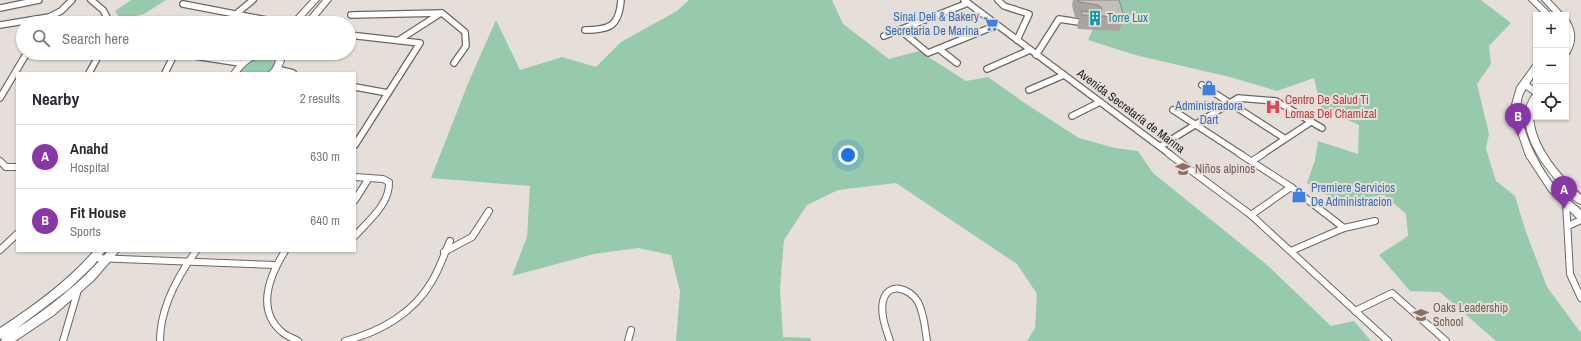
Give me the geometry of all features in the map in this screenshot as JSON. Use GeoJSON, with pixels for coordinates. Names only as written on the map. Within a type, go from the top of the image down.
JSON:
{"type":"FeatureCollection","features":[{"type":"Feature","properties":{"kind":"main road"},"geometry":{"type":"LineString","coordinates":[[300,16],[314,0]]}},
{"type":"Feature","properties":{"kind":"main road"},"geometry":{"type":"LineString","coordinates":[[314,16],[327,0]]}},
{"type":"Feature","properties":{"kind":"main road"},"geometry":{"type":"LineString","coordinates":[[1533,0],[1545,12]]}},
{"type":"Feature","properties":{"kind":"main road"},"geometry":{"type":"LineString","coordinates":[[1546,0],[1557,12]]}},
{"type":"Feature","properties":{"kind":"main road"},"geometry":{"type":"LineString","coordinates":[[1569,28],[1572,34],[1572,39],[1569,46]]}},
{"type":"Feature","properties":{"kind":"main road"},"geometry":{"type":"LineString","coordinates":[[236,72],[240,63],[246,60]]}},
{"type":"Feature","properties":{"kind":"main road"},"geometry":{"type":"LineString","coordinates":[[275,71],[280,60]]}},
{"type":"Feature","properties":{"kind":"main road"},"geometry":{"type":"LineString","coordinates":[[1533,71],[1522,87],[1515,108],[1521,130],[1530,156],[1552,189],[1581,216]]}},
{"type":"Feature","properties":{"kind":"main road"},"geometry":{"type":"LineString","coordinates":[[1527,79],[1533,84]]}},
{"type":"Feature","properties":{"kind":"main road"},"geometry":{"type":"LineString","coordinates":[[1522,87],[1527,86],[1533,90]]}},
{"type":"Feature","properties":{"kind":"main road"},"geometry":{"type":"LineString","coordinates":[[1533,103],[1529,114],[1532,131],[1547,161],[1570,190],[1581,201]]}},
{"type":"Feature","properties":{"kind":"main road"},"geometry":{"type":"LineString","coordinates":[[0,334],[63,289],[97,255]]}},
{"type":"Feature","properties":{"kind":"main road"},"geometry":{"type":"LineString","coordinates":[[6,341],[54,309],[78,290],[111,255]]}},
{"type":"Feature","properties":{"kind":"street"},"geometry":{"type":"LineString","coordinates":[[0,8],[39,0]]}},
{"type":"Feature","properties":{"kind":"street"},"geometry":{"type":"LineString","coordinates":[[51,16],[61,11],[72,0]]}},
{"type":"Feature","properties":{"kind":"street"},"geometry":{"type":"LineString","coordinates":[[91,0],[103,10],[107,16]]}},
{"type":"Feature","properties":{"kind":"street"},"geometry":{"type":"LineString","coordinates":[[236,14],[253,0]]}},
{"type":"Feature","properties":{"kind":"street"},"geometry":{"type":"LineString","coordinates":[[585,30],[600,31],[611,27],[621,13],[621,0]]}},
{"type":"Feature","properties":{"kind":"street"},"geometry":{"type":"LineString","coordinates":[[998,0],[1004,6],[1029,14],[1017,40]]}},
{"type":"Feature","properties":{"kind":"street"},"geometry":{"type":"LineString","coordinates":[[884,36],[966,2]]}},
{"type":"Feature","properties":{"kind":"street","name":"Avenida Secretaría de Marina"},"geometry":{"type":"LineString","coordinates":[[966,2],[1161,146],[1251,215],[1388,341]]}},
{"type":"Feature","properties":{"kind":"street"},"geometry":{"type":"LineString","coordinates":[[183,4],[246,16]]}},
{"type":"Feature","properties":{"kind":"street"},"geometry":{"type":"LineString","coordinates":[[351,15],[442,12],[465,32],[466,46],[454,63]]}},
{"type":"Feature","properties":{"kind":"street"},"geometry":{"type":"LineString","coordinates":[[399,40],[442,12]]}},
{"type":"Feature","properties":{"kind":"street"},"geometry":{"type":"LineString","coordinates":[[1036,55],[1060,19],[1093,24]]}},
{"type":"Feature","properties":{"kind":"street"},"geometry":{"type":"LineString","coordinates":[[0,25],[16,22]]}},
{"type":"Feature","properties":{"kind":"street"},"geometry":{"type":"LineString","coordinates":[[900,30],[925,52],[931,52],[997,25]]}},
{"type":"Feature","properties":{"kind":"street"},"geometry":{"type":"LineString","coordinates":[[356,36],[420,43],[356,143]]}},
{"type":"Feature","properties":{"kind":"street"},"geometry":{"type":"LineString","coordinates":[[939,49],[957,63]]}},
{"type":"Feature","properties":{"kind":"street"},"geometry":{"type":"LineString","coordinates":[[987,69],[1030,50]]}},
{"type":"Feature","properties":{"kind":"street"},"geometry":{"type":"LineString","coordinates":[[16,72],[24,60]]}},
{"type":"Feature","properties":{"kind":"street"},"geometry":{"type":"LineString","coordinates":[[90,72],[96,60]]}},
{"type":"Feature","properties":{"kind":"street"},"geometry":{"type":"LineString","coordinates":[[166,72],[172,60]]}},
{"type":"Feature","properties":{"kind":"street"},"geometry":{"type":"LineString","coordinates":[[220,60],[240,63]]}},
{"type":"Feature","properties":{"kind":"street"},"geometry":{"type":"LineString","coordinates":[[0,98],[16,72]]}},
{"type":"Feature","properties":{"kind":"street"},"geometry":{"type":"LineString","coordinates":[[1030,90],[1064,75]]}},
{"type":"Feature","properties":{"kind":"street"},"geometry":{"type":"LineString","coordinates":[[1202,85],[1284,138]]}},
{"type":"Feature","properties":{"kind":"street"},"geometry":{"type":"LineString","coordinates":[[356,87],[388,93]]}},
{"type":"Feature","properties":{"kind":"street"},"geometry":{"type":"LineString","coordinates":[[1161,146],[1238,98],[1276,101],[1322,128]]}},
{"type":"Feature","properties":{"kind":"street"},"geometry":{"type":"LineString","coordinates":[[1072,116],[1100,102]]}},
{"type":"Feature","properties":{"kind":"street"},"geometry":{"type":"LineString","coordinates":[[1174,110],[1291,187],[1344,228]]}},
{"type":"Feature","properties":{"kind":"street"},"geometry":{"type":"LineString","coordinates":[[1252,161],[1284,138],[1311,122]]}},
{"type":"Feature","properties":{"kind":"street"},"geometry":{"type":"LineString","coordinates":[[0,161],[6,167]]}},
{"type":"Feature","properties":{"kind":"street"},"geometry":{"type":"LineString","coordinates":[[0,172],[6,167],[16,167]]}},
{"type":"Feature","properties":{"kind":"street"},"geometry":{"type":"LineString","coordinates":[[356,177],[383,179],[390,182],[391,187],[388,196],[356,233]]}},
{"type":"Feature","properties":{"kind":"street"},"geometry":{"type":"LineString","coordinates":[[356,198],[369,178]]}},
{"type":"Feature","properties":{"kind":"street"},"geometry":{"type":"LineString","coordinates":[[1251,215],[1291,187]]}},
{"type":"Feature","properties":{"kind":"street"},"geometry":{"type":"LineString","coordinates":[[1570,190],[1581,192]]}},
{"type":"Feature","properties":{"kind":"street"},"geometry":{"type":"LineString","coordinates":[[1566,202],[1570,274],[1581,298]]}},
{"type":"Feature","properties":{"kind":"street"},"geometry":{"type":"LineString","coordinates":[[444,252],[472,237],[489,211]]}},
{"type":"Feature","properties":{"kind":"street"},"geometry":{"type":"LineString","coordinates":[[1568,226],[1581,220]]}},
{"type":"Feature","properties":{"kind":"street"},"geometry":{"type":"LineString","coordinates":[[1291,251],[1344,228],[1375,221]]}},
{"type":"Feature","properties":{"kind":"street"},"geometry":{"type":"LineString","coordinates":[[0,250],[16,235]]}},
{"type":"Feature","properties":{"kind":"street"},"geometry":{"type":"LineString","coordinates":[[345,341],[355,339],[379,329],[401,315],[418,299],[429,286],[450,241]]}},
{"type":"Feature","properties":{"kind":"street"},"geometry":{"type":"LineString","coordinates":[[160,341],[159,330],[170,297],[195,252]]}},
{"type":"Feature","properties":{"kind":"street"},"geometry":{"type":"LineString","coordinates":[[284,252],[276,265],[268,288],[267,302],[271,317],[281,331],[298,341]]}},
{"type":"Feature","properties":{"kind":"street"},"geometry":{"type":"LineString","coordinates":[[97,255],[276,265]]}},
{"type":"Feature","properties":{"kind":"street"},"geometry":{"type":"LineString","coordinates":[[890,341],[881,306],[883,298],[888,292],[901,288],[908,290],[914,296],[918,304],[922,314],[927,341]]}},
{"type":"Feature","properties":{"kind":"street"},"geometry":{"type":"LineString","coordinates":[[63,341],[78,290]]}},
{"type":"Feature","properties":{"kind":"street"},"geometry":{"type":"LineString","coordinates":[[1355,311],[1392,293],[1446,341]]}},
{"type":"Feature","properties":{"kind":"street"},"geometry":{"type":"LineString","coordinates":[[628,341],[631,330]]}},
{"type":"Feature","properties":{"kind":"green space"},"geometry":{"type":"Polygon","coordinates":[[[131,0],[166,0],[144,14],[136,16],[118,16],[115,11],[131,0]]]}},
{"type":"Feature","properties":{"kind":"green space"},"geometry":{"type":"Polygon","coordinates":[[[689,0],[832,0],[843,24],[889,59],[919,51],[966,81],[988,77],[1026,104],[1079,138],[1115,148],[1138,151],[1153,173],[1266,264],[1331,326],[1354,321],[1371,341],[1027,341],[1035,328],[1037,294],[1017,264],[896,183],[838,190],[807,205],[784,240],[780,288],[783,337],[810,338],[812,341],[676,341],[680,291],[671,255],[638,248],[594,254],[512,276],[527,237],[530,186],[431,178],[469,81],[496,20],[520,70],[562,57],[596,67],[621,42],[677,11],[689,0]]]}},
{"type":"Feature","properties":{"kind":"green space"},"geometry":{"type":"Polygon","coordinates":[[[1106,0],[1481,0],[1511,23],[1489,46],[1491,64],[1477,84],[1489,134],[1486,149],[1496,181],[1515,196],[1526,232],[1547,287],[1581,333],[1581,341],[1496,341],[1440,292],[1410,291],[1379,255],[1408,236],[1406,214],[1384,195],[1338,202],[1307,183],[1315,160],[1318,141],[1358,154],[1359,125],[1321,108],[1314,78],[1277,91],[1230,77],[1135,55],[1088,40],[1106,0]]]}},
{"type":"Feature","properties":{"kind":"green space"},"geometry":{"type":"Polygon","coordinates":[[[252,60],[273,60],[275,64],[268,72],[240,72],[241,69],[252,60]]]}},
{"type":"Feature","properties":{"kind":"building"},"geometry":{"type":"Polygon","coordinates":[[[1078,0],[1119,0],[1124,17],[1082,15],[1081,11],[1099,13],[1101,12],[1102,8],[1098,5],[1079,2],[1078,0]]]}},
{"type":"Feature","properties":{"kind":"place","name":"Torre Lux"},"geometry":{"type":"Point","coordinates":[1095,18]}},
{"type":"Feature","properties":{"kind":"place","name":"Sinai Deli & Bakery Secretaria De Marina"},"geometry":{"type":"Point","coordinates":[991,24]}},
{"type":"Feature","properties":{"kind":"place","name":"Administradora Dart"},"geometry":{"type":"Point","coordinates":[1209,88]}},
{"type":"Feature","properties":{"kind":"place","name":"Centro De Salud Ti Lomas Del Chamizal"},"geometry":{"type":"Point","coordinates":[1273,107]}},
{"type":"Feature","properties":{"kind":"place","name":"Fit House"},"geometry":{"type":"Point","coordinates":[1518,136]}},
{"type":"Feature","properties":{"kind":"place","name":"Niños alpinos"},"geometry":{"type":"Point","coordinates":[1183,169]}},
{"type":"Feature","properties":{"kind":"place","name":"Premiere Servicios De Administracion"},"geometry":{"type":"Point","coordinates":[1299,195]}},
{"type":"Feature","properties":{"kind":"place","name":"Anahd"},"geometry":{"type":"Point","coordinates":[1564,209]}},
{"type":"Feature","properties":{"kind":"place","name":"Oaks Leadership School"},"geometry":{"type":"Point","coordinates":[1421,315]}}]}
